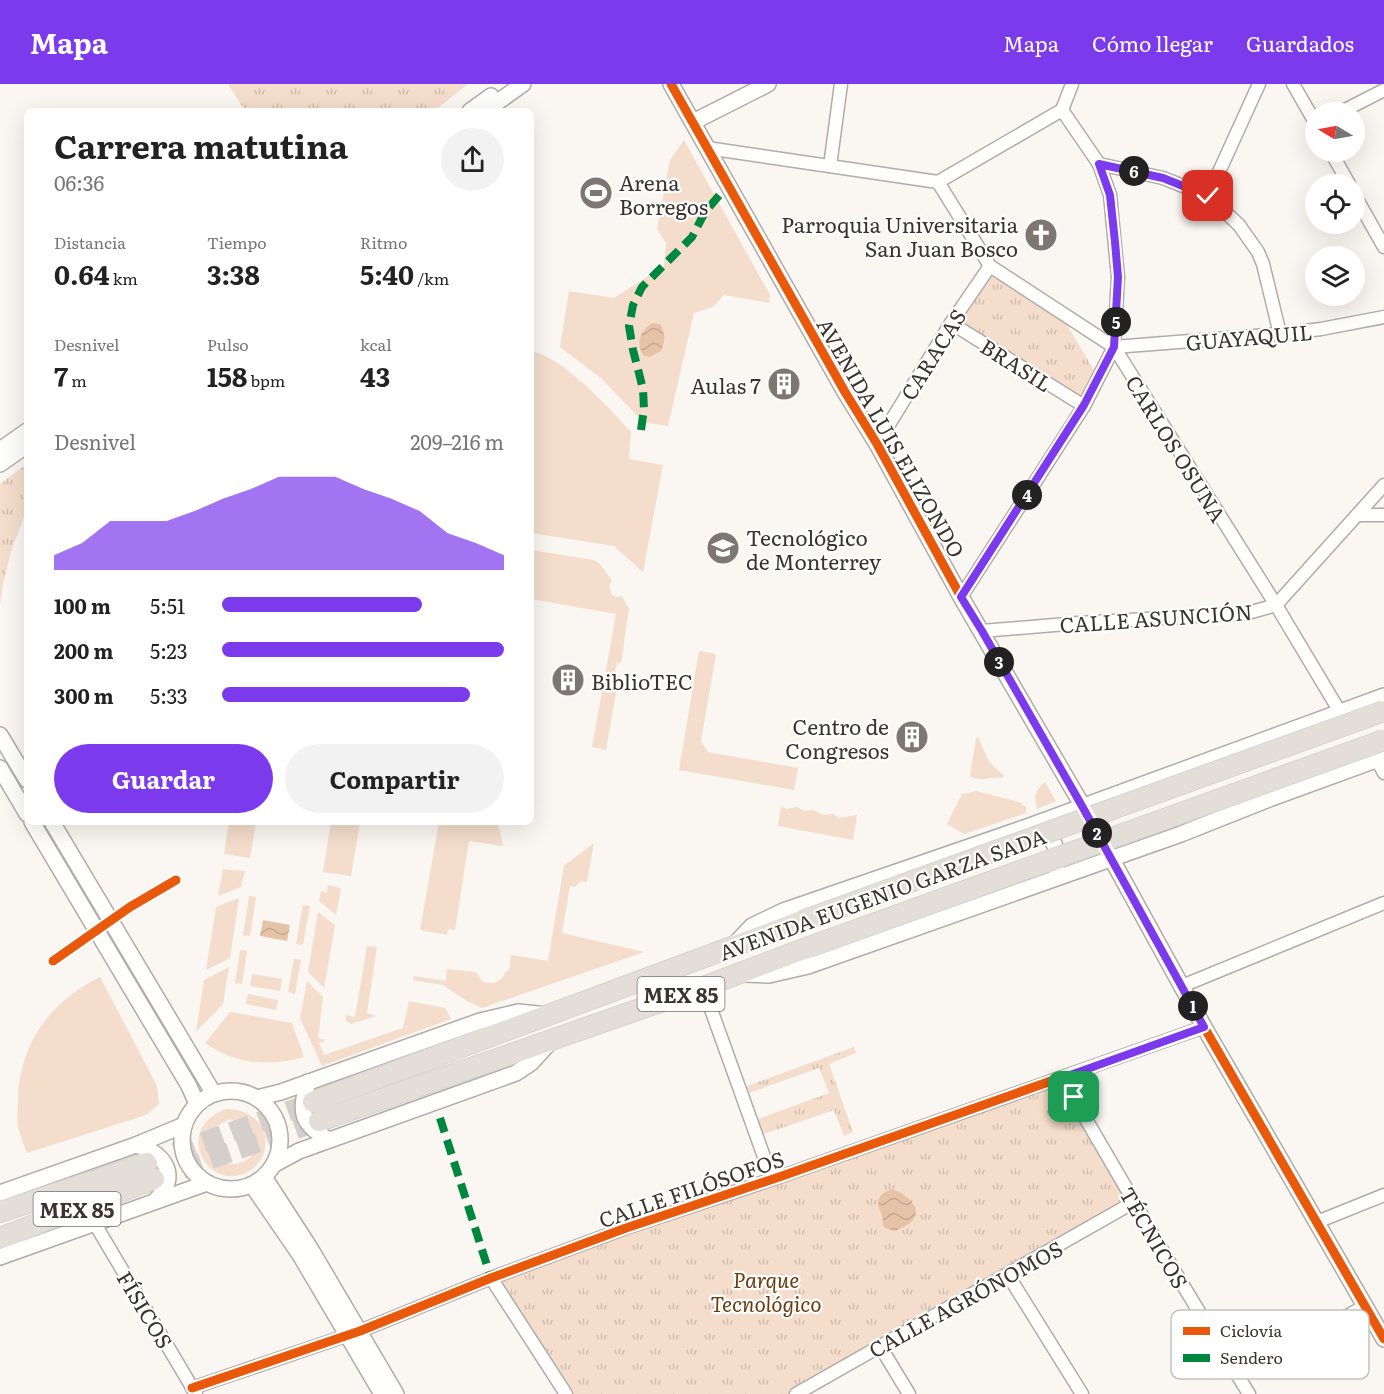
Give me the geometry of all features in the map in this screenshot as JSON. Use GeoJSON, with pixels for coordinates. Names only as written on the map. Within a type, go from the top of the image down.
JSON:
{"type":"FeatureCollection","features":[{"type":"Feature","properties":{"kind":"highway","name":"AVENIDA EUGENIO GARZA SADA"},"geometry":{"type":"LineString","coordinates":[[313,1102],[802,921],[1384,711]]}},
{"type":"Feature","properties":{"kind":"highway","name":"AVENIDA EUGENIO GARZA SADA"},"geometry":{"type":"LineString","coordinates":[[319,1121],[703,987],[1384,740]]}},
{"type":"Feature","properties":{"kind":"highway","name":"MEX 85"},"geometry":{"type":"LineString","coordinates":[[0,1212],[151,1171],[0,1239]]}},
{"type":"Feature","properties":{"kind":"street"},"geometry":{"type":"LineString","coordinates":[[474,108],[508,84]]}},
{"type":"Feature","properties":{"kind":"street"},"geometry":{"type":"LineString","coordinates":[[489,108],[523,84]]}},
{"type":"Feature","properties":{"kind":"street","name":"AVENIDA LUIS ELIZONDO"},"geometry":{"type":"LineString","coordinates":[[671,84],[1082,806],[1204,1027],[1367,1310]]}},
{"type":"Feature","properties":{"kind":"street"},"geometry":{"type":"LineString","coordinates":[[693,122],[768,84]]}},
{"type":"Feature","properties":{"kind":"street"},"geometry":{"type":"LineString","coordinates":[[830,166],[841,84]]}},
{"type":"Feature","properties":{"kind":"street"},"geometry":{"type":"LineString","coordinates":[[707,148],[938,182],[1062,110],[1072,84]]}},
{"type":"Feature","properties":{"kind":"street"},"geometry":{"type":"LineString","coordinates":[[1208,196],[1259,84]]}},
{"type":"Feature","properties":{"kind":"street"},"geometry":{"type":"LineString","coordinates":[[1293,84],[1305,105]]}},
{"type":"Feature","properties":{"kind":"street"},"geometry":{"type":"LineString","coordinates":[[1361,102],[1384,90]]}},
{"type":"Feature","properties":{"kind":"street"},"geometry":{"type":"LineString","coordinates":[[961,597],[1084,405],[1114,347],[1118,277],[1110,195],[1099,164],[1062,110]]}},
{"type":"Feature","properties":{"kind":"street"},"geometry":{"type":"LineString","coordinates":[[1099,164],[1163,178],[1208,196],[1239,225],[1258,252],[1263,264],[1280,334]]}},
{"type":"Feature","properties":{"kind":"street","name":"CARLOS OSUNA"},"geometry":{"type":"LineString","coordinates":[[938,182],[990,266],[1114,347],[1276,605],[1340,712]]}},
{"type":"Feature","properties":{"kind":"street"},"geometry":{"type":"LineString","coordinates":[[1365,213],[1384,247]]}},
{"type":"Feature","properties":{"kind":"street","name":"CARACAS"},"geometry":{"type":"LineString","coordinates":[[876,444],[951,323],[990,266]]}},
{"type":"Feature","properties":{"kind":"street","name":"GUAYAQUIL"},"geometry":{"type":"LineString","coordinates":[[1114,347],[1280,334],[1384,317]]}},
{"type":"Feature","properties":{"kind":"street","name":"BRASIL"},"geometry":{"type":"LineString","coordinates":[[951,323],[1084,405]]}},
{"type":"Feature","properties":{"kind":"street"},"geometry":{"type":"LineString","coordinates":[[0,450],[24,433]]}},
{"type":"Feature","properties":{"kind":"street"},"geometry":{"type":"LineString","coordinates":[[0,464],[24,447]]}},
{"type":"Feature","properties":{"kind":"street","name":"CALLE ASUNCIÓN"},"geometry":{"type":"LineString","coordinates":[[982,631],[1248,613],[1276,605],[1384,485]]}},
{"type":"Feature","properties":{"kind":"street"},"geometry":{"type":"LineString","coordinates":[[1359,515],[1384,514]]}},
{"type":"Feature","properties":{"kind":"street"},"geometry":{"type":"LineString","coordinates":[[730,949],[752,926],[783,911],[1024,828],[1384,696]]}},
{"type":"Feature","properties":{"kind":"street"},"geometry":{"type":"LineString","coordinates":[[0,735],[24,775]]}},
{"type":"Feature","properties":{"kind":"street"},"geometry":{"type":"LineString","coordinates":[[737,974],[769,975],[808,966],[1181,834],[1269,799],[1382,763]]}},
{"type":"Feature","properties":{"kind":"street"},"geometry":{"type":"LineString","coordinates":[[0,768],[24,809]]}},
{"type":"Feature","properties":{"kind":"street"},"geometry":{"type":"LineString","coordinates":[[1156,778],[1146,787],[1142,795],[1143,810],[1151,824],[1157,828],[1181,834]]}},
{"type":"Feature","properties":{"kind":"street"},"geometry":{"type":"LineString","coordinates":[[34,825],[189,1086],[197,1104]]}},
{"type":"Feature","properties":{"kind":"street"},"geometry":{"type":"LineString","coordinates":[[54,825],[214,1094]]}},
{"type":"Feature","properties":{"kind":"street"},"geometry":{"type":"LineString","coordinates":[[1024,828],[1031,827],[1044,832],[1056,847],[1058,854],[1056,869],[1046,882]]}},
{"type":"Feature","properties":{"kind":"street"},"geometry":{"type":"LineString","coordinates":[[1182,987],[1384,903]]}},
{"type":"Feature","properties":{"kind":"street"},"geometry":{"type":"LineString","coordinates":[[703,987],[772,1179]]}},
{"type":"Feature","properties":{"kind":"street"},"geometry":{"type":"LineString","coordinates":[[257,1098],[281,1092],[480,1021],[518,1012],[547,1015]]}},
{"type":"Feature","properties":{"kind":"street","name":"CALLE FILÓSOFOS"},"geometry":{"type":"LineString","coordinates":[[194,1391],[353,1333],[626,1228],[1204,1027]]}},
{"type":"Feature","properties":{"kind":"street"},"geometry":{"type":"LineString","coordinates":[[263,1176],[280,1147],[279,1128],[271,1111],[257,1098],[240,1091],[222,1091],[197,1104],[184,1125],[182,1139],[186,1161],[195,1174],[207,1183],[231,1189],[263,1176],[299,1151],[516,1073],[531,1063],[552,1040]]}},
{"type":"Feature","properties":{"kind":"street","name":"TÉCNICOS"},"geometry":{"type":"LineString","coordinates":[[1062,1078],[1199,1310]]}},
{"type":"Feature","properties":{"kind":"street"},"geometry":{"type":"LineString","coordinates":[[308,1082],[304,1101],[305,1117],[312,1130],[329,1140]]}},
{"type":"Feature","properties":{"kind":"street"},"geometry":{"type":"LineString","coordinates":[[0,1193],[136,1145],[184,1125]]}},
{"type":"Feature","properties":{"kind":"street"},"geometry":{"type":"LineString","coordinates":[[136,1145],[157,1153],[166,1167],[167,1184],[155,1201]]}},
{"type":"Feature","properties":{"kind":"street"},"geometry":{"type":"LineString","coordinates":[[263,1176],[300,1255],[396,1394]]}},
{"type":"Feature","properties":{"kind":"street"},"geometry":{"type":"LineString","coordinates":[[0,1257],[207,1183]]}},
{"type":"Feature","properties":{"kind":"street"},"geometry":{"type":"LineString","coordinates":[[1317,1222],[1384,1195]]}},
{"type":"Feature","properties":{"kind":"street","name":"CALLE AGRÓNOMOS"},"geometry":{"type":"LineString","coordinates":[[796,1394],[1134,1202]]}},
{"type":"Feature","properties":{"kind":"street","name":"FÍSICOS"},"geometry":{"type":"LineString","coordinates":[[95,1224],[194,1391]]}},
{"type":"Feature","properties":{"kind":"street"},"geometry":{"type":"LineString","coordinates":[[1008,1275],[1083,1394]]}},
{"type":"Feature","properties":{"kind":"street"},"geometry":{"type":"LineString","coordinates":[[491,1278],[566,1394]]}},
{"type":"Feature","properties":{"kind":"street"},"geometry":{"type":"LineString","coordinates":[[1358,1310],[1365,1306]]}},
{"type":"Feature","properties":{"kind":"street","name":"AVENIDA LUIS ELIZONDO"},"geometry":{"type":"LineString","coordinates":[[1369,1313],[1384,1339]]}},
{"type":"Feature","properties":{"kind":"street"},"geometry":{"type":"LineString","coordinates":[[353,1333],[382,1394]]}},
{"type":"Feature","properties":{"kind":"street"},"geometry":{"type":"LineString","coordinates":[[880,1346],[909,1394]]}},
{"type":"Feature","properties":{"kind":"street","name":"TÉCNICOS"},"geometry":{"type":"LineString","coordinates":[[1240,1379],[1249,1394]]}},
{"type":"Feature","properties":{"kind":"green space"},"geometry":{"type":"Polygon","coordinates":[[[228,84],[468,84],[438,108],[243,108],[228,84]]]}},
{"type":"Feature","properties":{"kind":"green space"},"geometry":{"type":"Polygon","coordinates":[[[684,140],[770,295],[769,303],[724,295],[713,307],[694,313],[668,426],[643,422],[601,378],[560,347],[569,291],[614,298],[664,266],[666,243],[657,229],[670,160],[684,140]]]}},
{"type":"Feature","properties":{"kind":"green space"},"geometry":{"type":"Polygon","coordinates":[[[990,266],[1058,310],[1098,377],[1084,406],[951,323],[990,266]]]}},
{"type":"Feature","properties":{"kind":"green space"},"geometry":{"type":"Polygon","coordinates":[[[534,352],[544,355],[571,373],[598,397],[631,432],[629,459],[663,465],[643,572],[614,546],[534,533],[534,352]]]}},
{"type":"Feature","properties":{"kind":"green space"},"geometry":{"type":"Polygon","coordinates":[[[24,466],[24,517],[12,548],[0,604],[0,484],[24,466]]]}},
{"type":"Feature","properties":{"kind":"green space"},"geometry":{"type":"Polygon","coordinates":[[[534,550],[594,560],[600,564],[612,581],[609,586],[612,595],[622,596],[629,609],[621,663],[617,663],[615,670],[619,675],[606,750],[592,747],[616,614],[534,600],[534,550]]]}},
{"type":"Feature","properties":{"kind":"green space"},"geometry":{"type":"Polygon","coordinates":[[[699,651],[716,654],[701,741],[708,752],[798,768],[794,790],[679,770],[699,651]]]}},
{"type":"Feature","properties":{"kind":"green space"},"geometry":{"type":"Polygon","coordinates":[[[978,737],[989,762],[1004,776],[1003,778],[981,779],[970,776],[978,737]]]}},
{"type":"Feature","properties":{"kind":"green space"},"geometry":{"type":"Polygon","coordinates":[[[1045,782],[1056,801],[1037,809],[1036,794],[1045,782]]]}},
{"type":"Feature","properties":{"kind":"green space"},"geometry":{"type":"Polygon","coordinates":[[[977,791],[1022,803],[1026,806],[1026,813],[964,834],[947,824],[962,794],[977,791]]]}},
{"type":"Feature","properties":{"kind":"green space"},"geometry":{"type":"Polygon","coordinates":[[[781,806],[786,809],[797,807],[804,811],[813,810],[823,815],[833,814],[839,818],[857,815],[853,840],[778,826],[781,806]]]}},
{"type":"Feature","properties":{"kind":"green space"},"geometry":{"type":"Polygon","coordinates":[[[229,825],[256,825],[250,858],[224,854],[229,825]]]}},
{"type":"Feature","properties":{"kind":"green space"},"geometry":{"type":"Polygon","coordinates":[[[331,825],[360,825],[351,876],[323,872],[331,825]]]}},
{"type":"Feature","properties":{"kind":"green space"},"geometry":{"type":"Polygon","coordinates":[[[438,825],[498,825],[503,846],[469,841],[455,930],[448,929],[447,935],[420,930],[438,825]]]}},
{"type":"Feature","properties":{"kind":"green space"},"geometry":{"type":"Polygon","coordinates":[[[594,843],[587,882],[581,881],[575,887],[570,886],[562,933],[644,952],[482,1008],[443,985],[413,980],[414,976],[446,981],[447,969],[476,972],[482,981],[493,983],[509,971],[511,955],[548,961],[564,866],[594,843]]]}},
{"type":"Feature","properties":{"kind":"green space"},"geometry":{"type":"Polygon","coordinates":[[[223,869],[245,871],[241,887],[218,896],[223,869]]]}},
{"type":"Feature","properties":{"kind":"green space"},"geometry":{"type":"Polygon","coordinates":[[[328,885],[341,888],[336,915],[319,901],[321,891],[327,893],[328,885]]]}},
{"type":"Feature","properties":{"kind":"green space"},"geometry":{"type":"Polygon","coordinates":[[[249,896],[256,897],[250,936],[243,935],[249,896]]]}},
{"type":"Feature","properties":{"kind":"green space"},"geometry":{"type":"Polygon","coordinates":[[[239,898],[230,958],[206,970],[216,907],[239,898]]]}},
{"type":"Feature","properties":{"kind":"green space"},"geometry":{"type":"Polygon","coordinates":[[[303,905],[310,906],[303,945],[296,944],[303,905]]]}},
{"type":"Feature","properties":{"kind":"green space"},"geometry":{"type":"Polygon","coordinates":[[[318,912],[335,925],[324,988],[308,972],[318,912]]]}},
{"type":"Feature","properties":{"kind":"green space"},"geometry":{"type":"Polygon","coordinates":[[[367,946],[377,947],[367,1013],[376,1016],[351,1024],[346,1021],[346,1015],[355,1017],[367,946]]]}},
{"type":"Feature","properties":{"kind":"green space"},"geometry":{"type":"Polygon","coordinates":[[[240,950],[247,951],[242,984],[235,983],[240,950]]]}},
{"type":"Feature","properties":{"kind":"green space"},"geometry":{"type":"Polygon","coordinates":[[[294,959],[301,960],[295,994],[288,992],[294,959]]]}},
{"type":"Feature","properties":{"kind":"green space"},"geometry":{"type":"Polygon","coordinates":[[[229,967],[223,1004],[196,1032],[204,980],[229,967]]]}},
{"type":"Feature","properties":{"kind":"green space"},"geometry":{"type":"Polygon","coordinates":[[[252,974],[282,979],[280,991],[250,986],[252,974]]]}},
{"type":"Feature","properties":{"kind":"green space"},"geometry":{"type":"Polygon","coordinates":[[[100,977],[157,1086],[159,1104],[146,1115],[27,1153],[18,1127],[18,1098],[20,1078],[32,1042],[53,1011],[82,987],[100,977]]]}},
{"type":"Feature","properties":{"kind":"green space"},"geometry":{"type":"Polygon","coordinates":[[[307,981],[323,997],[318,1038],[326,1040],[319,1043],[324,1055],[403,1028],[409,1001],[445,1008],[451,1019],[322,1066],[300,1018],[307,981]]]}},
{"type":"Feature","properties":{"kind":"green space"},"geometry":{"type":"Polygon","coordinates":[[[248,994],[278,1000],[276,1010],[246,1004],[248,994]]]}},
{"type":"Feature","properties":{"kind":"green space"},"geometry":{"type":"Polygon","coordinates":[[[230,1012],[292,1023],[304,1057],[278,1062],[253,1062],[228,1055],[205,1043],[230,1012]]]}},
{"type":"Feature","properties":{"kind":"green space"},"geometry":{"type":"Polygon","coordinates":[[[854,1047],[856,1053],[829,1064],[853,1132],[844,1136],[834,1110],[764,1134],[758,1119],[829,1093],[819,1068],[749,1093],[747,1086],[854,1047]]]}},
{"type":"Feature","properties":{"kind":"green space","name":"Parque Tecnológico"},"geometry":{"type":"Polygon","coordinates":[[[1063,1080],[1133,1200],[794,1394],[566,1394],[491,1278],[1063,1080]]]}},
{"type":"Feature","properties":{"kind":"green space"},"geometry":{"type":"Polygon","coordinates":[[[226,1109],[242,1112],[255,1119],[264,1131],[265,1139],[263,1155],[256,1166],[236,1176],[222,1175],[210,1168],[202,1158],[198,1145],[201,1131],[209,1119],[226,1109]],[[231,1120],[214,1128],[209,1144],[212,1155],[221,1162],[232,1164],[243,1162],[252,1155],[256,1145],[252,1131],[247,1125],[231,1120]]]}},
{"type":"Feature","properties":{"kind":"water"},"geometry":{"type":"Polygon","coordinates":[[[652,323],[660,324],[664,338],[661,351],[650,357],[644,356],[639,342],[644,330],[652,323]]]}},
{"type":"Feature","properties":{"kind":"water"},"geometry":{"type":"Polygon","coordinates":[[[263,920],[290,925],[287,941],[260,936],[263,920]]]}},
{"type":"Feature","properties":{"kind":"water"},"geometry":{"type":"Polygon","coordinates":[[[892,1189],[907,1197],[915,1206],[916,1211],[910,1223],[895,1231],[883,1225],[878,1205],[880,1197],[892,1189]]]}},
{"type":"Feature","properties":{"kind":"tunnel"},"geometry":{"type":"LineString","coordinates":[[147,1163],[313,1102]]}},
{"type":"Feature","properties":{"kind":"tunnel"},"geometry":{"type":"LineString","coordinates":[[154,1179],[319,1121]]}},
{"type":"Feature","properties":{"kind":"marked path"},"geometry":{"type":"LineString","coordinates":[[641,430],[644,409],[643,389],[629,326],[633,305],[642,287],[692,237],[705,212],[728,185]]}},
{"type":"Feature","properties":{"kind":"marked path"},"geometry":{"type":"LineString","coordinates":[[440,1118],[491,1278]]}},
{"type":"Feature","properties":{"kind":"cycle path"},"geometry":{"type":"LineString","coordinates":[[671,84],[845,392],[877,444],[961,597],[1082,805],[1204,1027],[1367,1310]]}},
{"type":"Feature","properties":{"kind":"cycle path"},"geometry":{"type":"LineString","coordinates":[[53,961],[130,907],[176,880]]}},
{"type":"Feature","properties":{"kind":"cycle path"},"geometry":{"type":"LineString","coordinates":[[192,1388],[360,1331],[491,1278],[626,1228],[782,1176],[1204,1027]]}},
{"type":"Feature","properties":{"kind":"cycle path"},"geometry":{"type":"LineString","coordinates":[[1369,1313],[1384,1339]]}},
{"type":"Feature","properties":{"kind":"place","name":"Arena Borregos"},"geometry":{"type":"Point","coordinates":[596,193]}},
{"type":"Feature","properties":{"kind":"place","name":"Parroquia Universitaria San Juan Bosco"},"geometry":{"type":"Point","coordinates":[1041,235]}},
{"type":"Feature","properties":{"kind":"place","name":"Aulas 7"},"geometry":{"type":"Point","coordinates":[784,384]}},
{"type":"Feature","properties":{"kind":"place","name":"Tecnológico de Monterrey"},"geometry":{"type":"Point","coordinates":[723,548]}},
{"type":"Feature","properties":{"kind":"place","name":"BiblioTEC"},"geometry":{"type":"Point","coordinates":[568,680]}},
{"type":"Feature","properties":{"kind":"place","name":"Centro de Congresos"},"geometry":{"type":"Point","coordinates":[912,737]}},
{"type":"Feature","properties":{"kind":"route"},"geometry":{"type":"LineString","coordinates":[[1074,1097],[1062,1078],[1204,1027],[1082,806],[961,597],[1084,405],[1114,347],[1118,277],[1113,211],[1099,164],[1163,178],[1208,196]]}}]}
